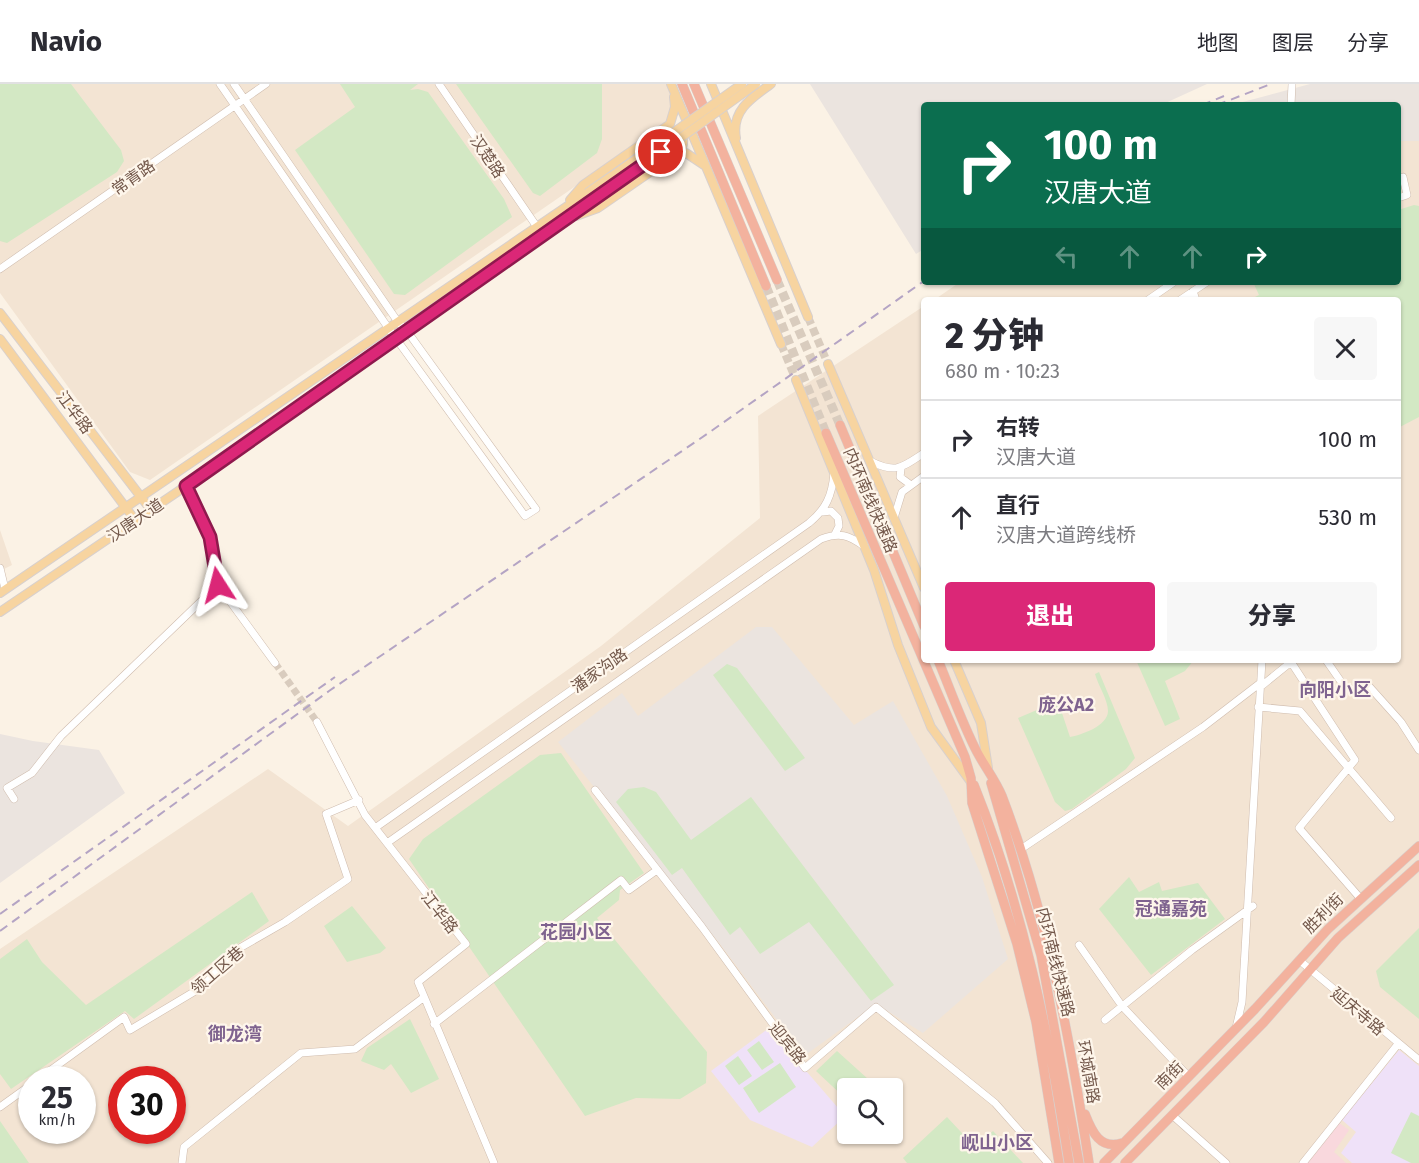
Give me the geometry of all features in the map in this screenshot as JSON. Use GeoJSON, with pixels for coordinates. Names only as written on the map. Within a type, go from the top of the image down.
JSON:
{"type":"FeatureCollection","features":[{"type":"Feature","properties":{"kind":"highway"},"geometry":{"type":"LineString","coordinates":[[694,84],[777,279]]}},
{"type":"Feature","properties":{"kind":"highway"},"geometry":{"type":"LineString","coordinates":[[675,85],[766,286]]}},
{"type":"Feature","properties":{"kind":"highway","name":"内环南线快速路"},"geometry":{"type":"LineString","coordinates":[[840,425],[921,619]]}},
{"type":"Feature","properties":{"kind":"highway","name":"内环南线快速路"},"geometry":{"type":"LineString","coordinates":[[826,433],[921,654]]}},
{"type":"Feature","properties":{"kind":"highway","name":"内环南线快速路"},"geometry":{"type":"LineString","coordinates":[[925,663],[965,757],[971,780],[997,844],[1031,957],[1045,1024],[1058,1162]]}},
{"type":"Feature","properties":{"kind":"highway","name":"内环南线快速路"},"geometry":{"type":"LineString","coordinates":[[939,663],[977,752],[1001,793],[1021,849]]}},
{"type":"Feature","properties":{"kind":"highway","name":"内环南线快速路"},"geometry":{"type":"LineString","coordinates":[[988,771],[1041,955],[1079,1163]]}},
{"type":"Feature","properties":{"kind":"highway","name":"内环南线快速路"},"geometry":{"type":"LineString","coordinates":[[971,780],[972,803],[1017,944],[1036,1022],[1058,1162]]}},
{"type":"Feature","properties":{"kind":"highway","name":"胜利街"},"geometry":{"type":"LineString","coordinates":[[1255,1009],[1360,898],[1419,846]]}},
{"type":"Feature","properties":{"kind":"highway","name":"环城南路"},"geometry":{"type":"LineString","coordinates":[[1021,849],[1050,946],[1080,1102],[1089,1163]]}},
{"type":"Feature","properties":{"kind":"highway","name":"南街"},"geometry":{"type":"LineString","coordinates":[[1125,1163],[1264,1022],[1310,969],[1368,909],[1419,865]]}},
{"type":"Feature","properties":{"kind":"highway","name":"南街"},"geometry":{"type":"LineString","coordinates":[[1104,1163],[1255,1009]]}},
{"type":"Feature","properties":{"kind":"highway"},"geometry":{"type":"LineString","coordinates":[[1080,1102],[1092,1132],[1101,1142],[1112,1146],[1124,1142]]}},
{"type":"Feature","properties":{"kind":"highway"},"geometry":{"type":"LineString","coordinates":[[1133,1163],[1155,1132]]}},
{"type":"Feature","properties":{"kind":"main road"},"geometry":{"type":"LineString","coordinates":[[711,84],[808,317]]}},
{"type":"Feature","properties":{"kind":"main road"},"geometry":{"type":"LineString","coordinates":[[729,84],[727,96],[731,103],[737,105],[745,103],[771,84]]}},
{"type":"Feature","properties":{"kind":"main road"},"geometry":{"type":"LineString","coordinates":[[621,175],[742,84]]}},
{"type":"Feature","properties":{"kind":"main road"},"geometry":{"type":"LineString","coordinates":[[621,175],[756,84]]}},
{"type":"Feature","properties":{"kind":"main road"},"geometry":{"type":"LineString","coordinates":[[561,211],[583,185],[662,132],[670,124],[675,107],[675,85]]}},
{"type":"Feature","properties":{"kind":"main road"},"geometry":{"type":"LineString","coordinates":[[675,85],[781,344]]}},
{"type":"Feature","properties":{"kind":"main road"},"geometry":{"type":"LineString","coordinates":[[738,151],[735,131],[738,115],[745,103]]}},
{"type":"Feature","properties":{"kind":"main road"},"geometry":{"type":"LineString","coordinates":[[565,220],[598,208],[682,150],[683,135],[670,130],[662,132]]}},
{"type":"Feature","properties":{"kind":"main road"},"geometry":{"type":"LineString","coordinates":[[675,155],[686,153],[707,167]]}},
{"type":"Feature","properties":{"kind":"main road","name":"汉唐大道"},"geometry":{"type":"LineString","coordinates":[[3,591],[561,211],[621,175]]}},
{"type":"Feature","properties":{"kind":"main road","name":"汉唐大道"},"geometry":{"type":"LineString","coordinates":[[0,612],[186,486],[565,220],[621,175]]}},
{"type":"Feature","properties":{"kind":"main road","name":"江华路"},"geometry":{"type":"LineString","coordinates":[[0,313],[151,510]]}},
{"type":"Feature","properties":{"kind":"main road","name":"江华路"},"geometry":{"type":"LineString","coordinates":[[0,339],[135,520]]}},
{"type":"Feature","properties":{"kind":"main road"},"geometry":{"type":"LineString","coordinates":[[828,364],[921,581]]}},
{"type":"Feature","properties":{"kind":"main road"},"geometry":{"type":"LineString","coordinates":[[796,380],[864,546],[898,645],[931,727],[971,780]]}},
{"type":"Feature","properties":{"kind":"main road"},"geometry":{"type":"LineString","coordinates":[[898,565],[912,559]]}},
{"type":"Feature","properties":{"kind":"main road"},"geometry":{"type":"LineString","coordinates":[[955,663],[981,723],[988,771]]}},
{"type":"Feature","properties":{"kind":"street"},"geometry":{"type":"LineString","coordinates":[[220,84],[388,329],[397,338],[525,516],[531,512],[536,508],[407,331],[398,322],[234,84]]}},
{"type":"Feature","properties":{"kind":"street","name":"常青路"},"geometry":{"type":"LineString","coordinates":[[0,269],[266,84]]}},
{"type":"Feature","properties":{"kind":"street","name":"汉楚路"},"geometry":{"type":"LineString","coordinates":[[439,84],[537,228]]}},
{"type":"Feature","properties":{"kind":"street"},"geometry":{"type":"LineString","coordinates":[[1291,102],[1292,84]]}},
{"type":"Feature","properties":{"kind":"street"},"geometry":{"type":"LineString","coordinates":[[1401,178],[1403,177],[1407,195],[1401,197]]}},
{"type":"Feature","properties":{"kind":"street"},"geometry":{"type":"LineString","coordinates":[[1152,297],[1170,285]]}},
{"type":"Feature","properties":{"kind":"street"},"geometry":{"type":"LineString","coordinates":[[1184,297],[1202,285]]}},
{"type":"Feature","properties":{"kind":"street"},"geometry":{"type":"LineString","coordinates":[[1193,291],[1195,297]]}},
{"type":"Feature","properties":{"kind":"street"},"geometry":{"type":"LineString","coordinates":[[870,461],[887,470],[901,468],[921,455]]}},
{"type":"Feature","properties":{"kind":"street"},"geometry":{"type":"LineString","coordinates":[[901,468],[900,477],[911,485]]}},
{"type":"Feature","properties":{"kind":"street"},"geometry":{"type":"LineString","coordinates":[[823,512],[832,492],[834,473]]}},
{"type":"Feature","properties":{"kind":"street"},"geometry":{"type":"LineString","coordinates":[[894,518],[902,492],[921,478]]}},
{"type":"Feature","properties":{"kind":"street"},"geometry":{"type":"LineString","coordinates":[[186,486],[210,537],[218,585],[274,663]]}},
{"type":"Feature","properties":{"kind":"street"},"geometry":{"type":"LineString","coordinates":[[823,512],[831,511],[838,518],[839,526],[835,534],[848,535],[864,546]]}},
{"type":"Feature","properties":{"kind":"street","name":"潘家沟路"},"geometry":{"type":"LineString","coordinates":[[375,828],[823,512]]}},
{"type":"Feature","properties":{"kind":"street","name":"潘家沟路"},"geometry":{"type":"LineString","coordinates":[[387,843],[821,539],[835,534]]}},
{"type":"Feature","properties":{"kind":"street"},"geometry":{"type":"LineString","coordinates":[[0,568],[3,591]]}},
{"type":"Feature","properties":{"kind":"street"},"geometry":{"type":"LineString","coordinates":[[14,799],[7,788],[32,773],[61,736],[218,585]]}},
{"type":"Feature","properties":{"kind":"street"},"geometry":{"type":"LineString","coordinates":[[1236,1029],[1242,1002],[1250,908],[1262,663]]}},
{"type":"Feature","properties":{"kind":"street"},"geometry":{"type":"LineString","coordinates":[[1259,688],[1290,663]]}},
{"type":"Feature","properties":{"kind":"street"},"geometry":{"type":"LineString","coordinates":[[1292,663],[1355,760],[1299,828],[1360,898]]}},
{"type":"Feature","properties":{"kind":"street"},"geometry":{"type":"LineString","coordinates":[[1328,663],[1344,686],[1357,692],[1367,684],[1401,722],[1419,750]]}},
{"type":"Feature","properties":{"kind":"street"},"geometry":{"type":"LineString","coordinates":[[1021,849],[1203,728],[1259,687],[1260,679]]}},
{"type":"Feature","properties":{"kind":"street"},"geometry":{"type":"LineString","coordinates":[[1258,707],[1300,711],[1391,818]]}},
{"type":"Feature","properties":{"kind":"street","name":"江华路"},"geometry":{"type":"LineString","coordinates":[[317,722],[365,815],[466,944],[417,982],[423,998]]}},
{"type":"Feature","properties":{"kind":"street","name":"迎宾路"},"geometry":{"type":"LineString","coordinates":[[595,790],[806,1068],[876,1008],[995,1103],[1058,1162]]}},
{"type":"Feature","properties":{"kind":"street","name":"领工区巷"},"geometry":{"type":"LineString","coordinates":[[56,1066],[124,1017],[130,1030],[202,987],[238,949],[285,922],[348,879],[326,814],[359,800]]}},
{"type":"Feature","properties":{"kind":"street"},"geometry":{"type":"LineString","coordinates":[[434,1024],[621,880],[629,890],[657,870]]}},
{"type":"Feature","properties":{"kind":"street"},"geometry":{"type":"LineString","coordinates":[[1105,1020],[1192,950],[1250,908]]}},
{"type":"Feature","properties":{"kind":"street"},"geometry":{"type":"LineString","coordinates":[[1079,945],[1122,1006],[1189,1077]]}},
{"type":"Feature","properties":{"kind":"street","name":"延庆寺路"},"geometry":{"type":"LineString","coordinates":[[1299,960],[1419,1060]]}},
{"type":"Feature","properties":{"kind":"street"},"geometry":{"type":"LineString","coordinates":[[182,1163],[184,1147],[301,1053],[355,1050],[423,998],[494,1163]]}},
{"type":"Feature","properties":{"kind":"street"},"geometry":{"type":"LineString","coordinates":[[1303,1163],[1398,1044]]}},
{"type":"Feature","properties":{"kind":"street"},"geometry":{"type":"LineString","coordinates":[[0,1107],[18,1094]]}},
{"type":"Feature","properties":{"kind":"street"},"geometry":{"type":"LineString","coordinates":[[1172,1115],[1226,1163]]}},
{"type":"Feature","properties":{"kind":"shaded area"},"geometry":{"type":"Polygon","coordinates":[[[0,84],[671,84],[683,112],[150,480],[130,472],[0,293],[0,84]]]}},
{"type":"Feature","properties":{"kind":"shaded area"},"geometry":{"type":"Polygon","coordinates":[[[810,84],[1207,84],[1168,102],[921,102],[921,251],[916,254],[810,84]]]}},
{"type":"Feature","properties":{"kind":"shaded area"},"geometry":{"type":"Polygon","coordinates":[[[1310,84],[1419,84],[1419,141],[1401,141],[1401,102],[1243,102],[1310,84]]]}},
{"type":"Feature","properties":{"kind":"shaded area"},"geometry":{"type":"Polygon","coordinates":[[[1401,141],[1419,141],[1419,1163],[0,1163],[0,949],[268,769],[348,826],[601,646],[760,518],[758,416],[921,308],[921,663],[1401,663],[1401,297],[938,297],[956,285],[1401,285],[1401,141]]]}},
{"type":"Feature","properties":{"kind":"shaded area"},"geometry":{"type":"Polygon","coordinates":[[[0,530],[12,565],[0,571],[0,530]]]}},
{"type":"Feature","properties":{"kind":"shaded area"},"geometry":{"type":"Polygon","coordinates":[[[756,627],[772,627],[854,725],[893,701],[947,796],[982,877],[1008,959],[923,1033],[876,1004],[804,1056],[720,944],[558,742],[622,693],[638,716],[756,627]]]}},
{"type":"Feature","properties":{"kind":"shaded area"},"geometry":{"type":"Polygon","coordinates":[[[0,734],[99,750],[125,793],[0,883],[0,734]]]}},
{"type":"Feature","properties":{"kind":"shaded area"},"geometry":{"type":"Polygon","coordinates":[[[769,1028],[837,1107],[837,1124],[812,1147],[750,1120],[711,1071],[769,1028]]]}},
{"type":"Feature","properties":{"kind":"shaded area"},"geometry":{"type":"Polygon","coordinates":[[[1399,1050],[1419,1066],[1419,1163],[1352,1163],[1341,1153],[1356,1132],[1342,1120],[1399,1050]]]}},
{"type":"Feature","properties":{"kind":"shaded area"},"geometry":{"type":"Polygon","coordinates":[[[1338,1122],[1349,1130],[1334,1152],[1346,1163],[1305,1163],[1338,1122]]]}},
{"type":"Feature","properties":{"kind":"green space"},"geometry":{"type":"Polygon","coordinates":[[[0,84],[71,84],[121,150],[124,161],[117,172],[7,243],[0,241],[0,84]]]}},
{"type":"Feature","properties":{"kind":"green space"},"geometry":{"type":"Polygon","coordinates":[[[340,84],[418,84],[410,90],[418,89],[428,92],[504,199],[512,217],[405,295],[394,294],[295,150],[355,107],[340,84]]]}},
{"type":"Feature","properties":{"kind":"green space"},"geometry":{"type":"Polygon","coordinates":[[[456,84],[602,84],[602,139],[597,153],[540,196],[533,193],[456,84]]]}},
{"type":"Feature","properties":{"kind":"green space"},"geometry":{"type":"Polygon","coordinates":[[[1414,205],[1419,206],[1419,417],[1401,426],[1401,297],[1255,297],[1259,295],[1254,285],[1401,285],[1401,209],[1414,205]]]}},
{"type":"Feature","properties":{"kind":"green space"},"geometry":{"type":"Polygon","coordinates":[[[1137,663],[1192,663],[1185,671],[1165,681],[1180,719],[1165,726],[1137,663]]]}},
{"type":"Feature","properties":{"kind":"green space"},"geometry":{"type":"Polygon","coordinates":[[[727,664],[737,668],[805,758],[785,771],[713,675],[727,664]]]}},
{"type":"Feature","properties":{"kind":"green space"},"geometry":{"type":"Polygon","coordinates":[[[1099,672],[1135,758],[1126,769],[1072,809],[1065,811],[1055,802],[1018,718],[1058,701],[1070,737],[1093,729],[1104,721],[1108,711],[1095,674],[1099,672]]]}},
{"type":"Feature","properties":{"kind":"green space"},"geometry":{"type":"Polygon","coordinates":[[[561,753],[644,873],[620,890],[619,900],[597,918],[707,1052],[706,1083],[680,1099],[636,1098],[585,1116],[409,859],[423,839],[540,755],[561,753]]]}},
{"type":"Feature","properties":{"kind":"green space"},"geometry":{"type":"Polygon","coordinates":[[[644,787],[656,792],[691,840],[751,797],[894,985],[871,1001],[809,922],[760,954],[740,927],[730,935],[682,868],[672,875],[616,802],[628,789],[644,787]]]}},
{"type":"Feature","properties":{"kind":"green space"},"geometry":{"type":"Polygon","coordinates":[[[1129,877],[1139,892],[1159,882],[1162,891],[1198,883],[1225,919],[1151,975],[1099,909],[1129,877]]]}},
{"type":"Feature","properties":{"kind":"green space"},"geometry":{"type":"Polygon","coordinates":[[[252,892],[269,921],[134,1019],[125,1011],[45,1066],[18,1066],[18,1084],[11,1089],[0,1074],[0,959],[27,939],[42,962],[86,1005],[252,892]]]}},
{"type":"Feature","properties":{"kind":"green space"},"geometry":{"type":"Polygon","coordinates":[[[352,906],[386,948],[380,953],[347,962],[324,926],[352,906]]]}},
{"type":"Feature","properties":{"kind":"green space"},"geometry":{"type":"Polygon","coordinates":[[[1419,928],[1419,1019],[1380,987],[1376,971],[1419,928]]]}},
{"type":"Feature","properties":{"kind":"green space"},"geometry":{"type":"Polygon","coordinates":[[[410,1019],[439,1079],[411,1093],[391,1064],[384,1070],[361,1061],[367,1048],[410,1019]]]}},
{"type":"Feature","properties":{"kind":"green space"},"geometry":{"type":"Polygon","coordinates":[[[759,1041],[774,1062],[762,1070],[747,1050],[759,1041]]]}},
{"type":"Feature","properties":{"kind":"green space"},"geometry":{"type":"Polygon","coordinates":[[[837,1051],[867,1078],[837,1078],[837,1091],[816,1071],[837,1051]]]}},
{"type":"Feature","properties":{"kind":"green space"},"geometry":{"type":"Polygon","coordinates":[[[738,1056],[752,1076],[739,1085],[725,1066],[738,1056]]]}},
{"type":"Feature","properties":{"kind":"green space"},"geometry":{"type":"Polygon","coordinates":[[[780,1063],[796,1087],[759,1113],[743,1088],[780,1063]]]}},
{"type":"Feature","properties":{"kind":"green space"},"geometry":{"type":"Polygon","coordinates":[[[1411,1112],[1419,1116],[1419,1163],[1411,1163],[1391,1153],[1411,1112]]]}},
{"type":"Feature","properties":{"kind":"green space"},"geometry":{"type":"Polygon","coordinates":[[[947,1117],[975,1147],[993,1131],[1023,1163],[907,1163],[903,1158],[947,1117]]]}},
{"type":"Feature","properties":{"kind":"green space"},"geometry":{"type":"Polygon","coordinates":[[[0,1121],[29,1163],[0,1163],[0,1121]]]}},
{"type":"Feature","properties":{"kind":"tunnel"},"geometry":{"type":"LineString","coordinates":[[777,280],[840,425]]}},
{"type":"Feature","properties":{"kind":"tunnel"},"geometry":{"type":"LineString","coordinates":[[766,286],[826,433]]}},
{"type":"Feature","properties":{"kind":"tunnel"},"geometry":{"type":"LineString","coordinates":[[808,317],[828,364]]}},
{"type":"Feature","properties":{"kind":"tunnel"},"geometry":{"type":"LineString","coordinates":[[781,344],[796,380]]}},
{"type":"Feature","properties":{"kind":"tunnel"},"geometry":{"type":"LineString","coordinates":[[275,663],[317,722]]}},
{"type":"Feature","properties":{"kind":"railway"},"geometry":{"type":"LineString","coordinates":[[1225,102],[1271,84]]}},
{"type":"Feature","properties":{"kind":"railway"},"geometry":{"type":"LineString","coordinates":[[1209,102],[1224,96]]}},
{"type":"Feature","properties":{"kind":"railway"},"geometry":{"type":"LineString","coordinates":[[0,931],[329,691],[707,434],[921,283]]}},
{"type":"Feature","properties":{"kind":"railway"},"geometry":{"type":"LineString","coordinates":[[0,914],[335,677]]}},
{"type":"Feature","properties":{"kind":"district","name":"向阳小区"},"geometry":{"type":"Point","coordinates":[1335,690]}},
{"type":"Feature","properties":{"kind":"district","name":"庞公A2"},"geometry":{"type":"Point","coordinates":[1066,705]}},
{"type":"Feature","properties":{"kind":"district","name":"冠通嘉苑"},"geometry":{"type":"Point","coordinates":[1171,909]}},
{"type":"Feature","properties":{"kind":"district","name":"花园小区"},"geometry":{"type":"Point","coordinates":[576,932]}},
{"type":"Feature","properties":{"kind":"district","name":"御龙湾"},"geometry":{"type":"Point","coordinates":[235,1034]}},
{"type":"Feature","properties":{"kind":"district","name":"岘山小区"},"geometry":{"type":"Point","coordinates":[997,1143]}},
{"type":"Feature","properties":{"kind":"route"},"geometry":{"type":"LineString","coordinates":[[218,585],[210,537],[186,486],[661,152]]}}]}
